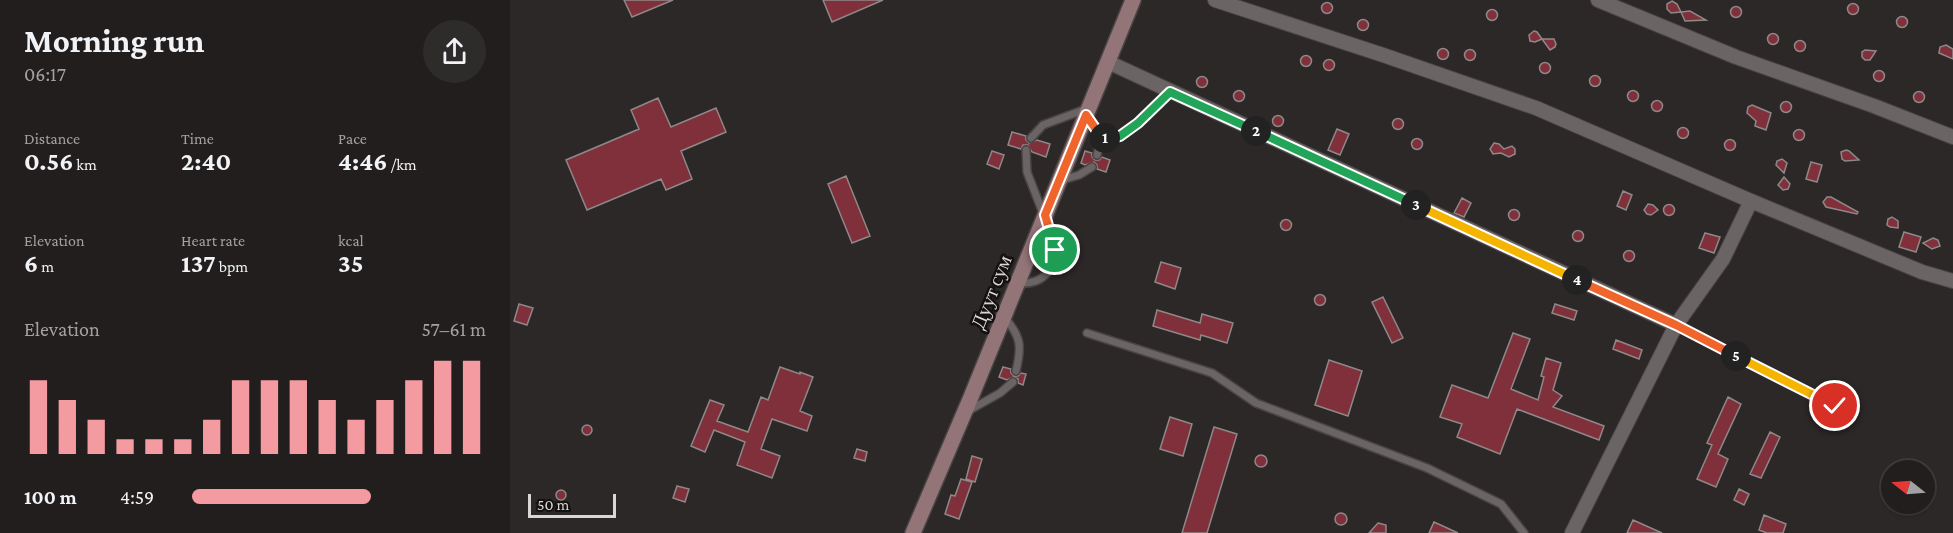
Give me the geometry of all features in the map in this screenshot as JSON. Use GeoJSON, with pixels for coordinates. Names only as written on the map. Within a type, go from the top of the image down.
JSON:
{"type":"FeatureCollection","features":[{"type":"Feature","properties":{"kind":"main road","name":"Дуут сум"},"geometry":{"type":"LineString","coordinates":[[913,533],[1004,317],[1132,0]]}},
{"type":"Feature","properties":{"kind":"street"},"geometry":{"type":"LineString","coordinates":[[1215,0],[1536,108],[1922,272],[1953,281]]}},
{"type":"Feature","properties":{"kind":"street"},"geometry":{"type":"LineString","coordinates":[[1598,0],[1736,57],[1874,106],[1953,138]]}},
{"type":"Feature","properties":{"kind":"street"},"geometry":{"type":"LineString","coordinates":[[1108,62],[1676,325]]}},
{"type":"Feature","properties":{"kind":"street"},"geometry":{"type":"LineString","coordinates":[[1572,533],[1676,325],[1723,260],[1751,201]]}},
{"type":"Feature","properties":{"kind":"lane"},"geometry":{"type":"LineString","coordinates":[[1102,138],[1120,136],[1138,123],[1170,92]]}},
{"type":"Feature","properties":{"kind":"lane"},"geometry":{"type":"LineString","coordinates":[[1031,138],[1043,125],[1087,112],[1102,138],[1097,155]]}},
{"type":"Feature","properties":{"kind":"lane"},"geometry":{"type":"LineString","coordinates":[[1026,150],[1027,172],[1053,239],[1054,259]]}},
{"type":"Feature","properties":{"kind":"lane"},"geometry":{"type":"LineString","coordinates":[[1059,180],[1079,175],[1092,167]]}},
{"type":"Feature","properties":{"kind":"lane"},"geometry":{"type":"LineString","coordinates":[[1017,283],[1028,284],[1043,279],[1050,270]]}},
{"type":"Feature","properties":{"kind":"lane"},"geometry":{"type":"LineString","coordinates":[[1004,317],[1016,330],[1019,343],[1020,355],[1016,371]]}},
{"type":"Feature","properties":{"kind":"lane"},"geometry":{"type":"LineString","coordinates":[[1676,325],[1835,406]]}},
{"type":"Feature","properties":{"kind":"lane"},"geometry":{"type":"LineString","coordinates":[[1087,333],[1212,373],[1256,403],[1427,468],[1501,504],[1524,533]]}},
{"type":"Feature","properties":{"kind":"lane"},"geometry":{"type":"LineString","coordinates":[[964,413],[1000,393],[1013,382]]}},
{"type":"Feature","properties":{"kind":"building"},"geometry":{"type":"Polygon","coordinates":[[[624,0],[673,0],[632,17],[624,0]]]}},
{"type":"Feature","properties":{"kind":"building"},"geometry":{"type":"Polygon","coordinates":[[[823,0],[883,0],[832,22],[823,0]]]}},
{"type":"Feature","properties":{"kind":"building"},"geometry":{"type":"Polygon","coordinates":[[[1672,1],[1677,4],[1681,12],[1671,13],[1667,9],[1667,4],[1672,1]]]}},
{"type":"Feature","properties":{"kind":"building"},"geometry":{"type":"Polygon","coordinates":[[[1327,2],[1333,8],[1327,14],[1321,8],[1327,2]]]}},
{"type":"Feature","properties":{"kind":"building"},"geometry":{"type":"Polygon","coordinates":[[[1853,3],[1859,9],[1853,15],[1847,9],[1853,3]]]}},
{"type":"Feature","properties":{"kind":"building"},"geometry":{"type":"Polygon","coordinates":[[[1736,6],[1742,12],[1736,18],[1730,12],[1736,6]]]}},
{"type":"Feature","properties":{"kind":"building"},"geometry":{"type":"Polygon","coordinates":[[[1492,9],[1498,15],[1492,21],[1486,15],[1492,9]]]}},
{"type":"Feature","properties":{"kind":"building"},"geometry":{"type":"Polygon","coordinates":[[[1690,11],[1706,20],[1685,21],[1681,12],[1690,11]]]}},
{"type":"Feature","properties":{"kind":"building"},"geometry":{"type":"Polygon","coordinates":[[[1902,16],[1908,22],[1902,28],[1896,22],[1902,16]]]}},
{"type":"Feature","properties":{"kind":"building"},"geometry":{"type":"Polygon","coordinates":[[[1363,19],[1369,25],[1363,31],[1357,25],[1363,19]]]}},
{"type":"Feature","properties":{"kind":"building"},"geometry":{"type":"Polygon","coordinates":[[[1534,31],[1542,39],[1535,42],[1530,41],[1529,35],[1534,31]]]}},
{"type":"Feature","properties":{"kind":"building"},"geometry":{"type":"Polygon","coordinates":[[[1773,33],[1779,39],[1773,45],[1767,39],[1773,33]]]}},
{"type":"Feature","properties":{"kind":"building"},"geometry":{"type":"Polygon","coordinates":[[[1542,39],[1554,39],[1555,47],[1550,50],[1542,39]]]}},
{"type":"Feature","properties":{"kind":"building"},"geometry":{"type":"Polygon","coordinates":[[[1800,40],[1806,46],[1800,52],[1794,46],[1800,40]]]}},
{"type":"Feature","properties":{"kind":"building"},"geometry":{"type":"Polygon","coordinates":[[[1946,45],[1953,49],[1953,59],[1939,53],[1940,47],[1946,45]]]}},
{"type":"Feature","properties":{"kind":"building"},"geometry":{"type":"Polygon","coordinates":[[[1443,48],[1449,54],[1443,60],[1437,54],[1443,48]]]}},
{"type":"Feature","properties":{"kind":"building"},"geometry":{"type":"Polygon","coordinates":[[[1470,49],[1476,55],[1470,61],[1464,55],[1470,49]]]}},
{"type":"Feature","properties":{"kind":"building"},"geometry":{"type":"Polygon","coordinates":[[[1876,51],[1870,60],[1862,57],[1862,52],[1876,51]]]}},
{"type":"Feature","properties":{"kind":"building"},"geometry":{"type":"Polygon","coordinates":[[[1306,55],[1312,61],[1306,67],[1300,61],[1306,55]]]}},
{"type":"Feature","properties":{"kind":"building"},"geometry":{"type":"Polygon","coordinates":[[[1329,59],[1335,65],[1329,71],[1323,65],[1329,59]]]}},
{"type":"Feature","properties":{"kind":"building"},"geometry":{"type":"Polygon","coordinates":[[[1545,62],[1551,68],[1545,74],[1539,68],[1545,62]]]}},
{"type":"Feature","properties":{"kind":"building"},"geometry":{"type":"Polygon","coordinates":[[[1879,70],[1885,76],[1879,82],[1873,76],[1879,70]]]}},
{"type":"Feature","properties":{"kind":"building"},"geometry":{"type":"Polygon","coordinates":[[[1595,75],[1601,81],[1595,87],[1589,81],[1595,75]]]}},
{"type":"Feature","properties":{"kind":"building"},"geometry":{"type":"Polygon","coordinates":[[[1202,76],[1208,82],[1202,88],[1196,82],[1202,76]]]}},
{"type":"Feature","properties":{"kind":"building"},"geometry":{"type":"Polygon","coordinates":[[[1239,90],[1245,96],[1239,102],[1233,96],[1239,90]]]}},
{"type":"Feature","properties":{"kind":"building"},"geometry":{"type":"Polygon","coordinates":[[[1633,90],[1639,96],[1633,102],[1627,96],[1633,90]]]}},
{"type":"Feature","properties":{"kind":"building"},"geometry":{"type":"Polygon","coordinates":[[[1919,91],[1925,97],[1919,103],[1913,97],[1919,91]]]}},
{"type":"Feature","properties":{"kind":"building"},"geometry":{"type":"Polygon","coordinates":[[[658,98],[671,127],[716,108],[726,132],[681,151],[692,179],[666,190],[661,179],[587,210],[566,160],[639,129],[631,110],[658,98]]]}},
{"type":"Feature","properties":{"kind":"building"},"geometry":{"type":"Polygon","coordinates":[[[1657,100],[1663,106],[1657,112],[1651,106],[1657,100]]]}},
{"type":"Feature","properties":{"kind":"building"},"geometry":{"type":"Polygon","coordinates":[[[1786,101],[1792,107],[1786,113],[1780,107],[1786,101]]]}},
{"type":"Feature","properties":{"kind":"building"},"geometry":{"type":"Polygon","coordinates":[[[1752,105],[1771,113],[1766,130],[1755,126],[1756,121],[1747,113],[1748,107],[1752,105]]]}},
{"type":"Feature","properties":{"kind":"building"},"geometry":{"type":"Polygon","coordinates":[[[1278,115],[1284,121],[1278,127],[1272,121],[1278,115]]]}},
{"type":"Feature","properties":{"kind":"building"},"geometry":{"type":"Polygon","coordinates":[[[1398,118],[1404,124],[1398,130],[1392,124],[1398,118]]]}},
{"type":"Feature","properties":{"kind":"building"},"geometry":{"type":"Polygon","coordinates":[[[1683,127],[1689,133],[1683,139],[1677,133],[1683,127]]]}},
{"type":"Feature","properties":{"kind":"building"},"geometry":{"type":"Polygon","coordinates":[[[1337,129],[1349,134],[1340,155],[1328,150],[1337,129]]]}},
{"type":"Feature","properties":{"kind":"building"},"geometry":{"type":"Polygon","coordinates":[[[1799,129],[1805,135],[1799,141],[1793,135],[1799,129]]]}},
{"type":"Feature","properties":{"kind":"building"},"geometry":{"type":"Polygon","coordinates":[[[1012,132],[1026,136],[1029,143],[1037,140],[1050,144],[1046,157],[1032,152],[1028,145],[1023,145],[1021,149],[1008,145],[1012,132]]]}},
{"type":"Feature","properties":{"kind":"building"},"geometry":{"type":"Polygon","coordinates":[[[1417,138],[1423,144],[1417,150],[1411,144],[1417,138]]]}},
{"type":"Feature","properties":{"kind":"building"},"geometry":{"type":"Polygon","coordinates":[[[1730,139],[1736,145],[1730,151],[1724,145],[1730,139]]]}},
{"type":"Feature","properties":{"kind":"building"},"geometry":{"type":"Polygon","coordinates":[[[1494,143],[1504,149],[1512,146],[1515,154],[1509,157],[1501,153],[1493,154],[1490,149],[1494,143]]]}},
{"type":"Feature","properties":{"kind":"building"},"geometry":{"type":"Polygon","coordinates":[[[1846,150],[1859,160],[1845,161],[1842,159],[1841,152],[1846,150]]]}},
{"type":"Feature","properties":{"kind":"building"},"geometry":{"type":"Polygon","coordinates":[[[992,151],[1004,155],[999,169],[987,164],[992,151]]]}},
{"type":"Feature","properties":{"kind":"building"},"geometry":{"type":"Polygon","coordinates":[[[1085,151],[1092,153],[1095,160],[1102,157],[1110,160],[1106,172],[1097,169],[1094,162],[1085,165],[1081,163],[1085,151]]]}},
{"type":"Feature","properties":{"kind":"building"},"geometry":{"type":"Polygon","coordinates":[[[1782,159],[1787,163],[1784,173],[1776,165],[1777,161],[1782,159]]]}},
{"type":"Feature","properties":{"kind":"building"},"geometry":{"type":"Polygon","coordinates":[[[1811,162],[1822,165],[1817,182],[1806,179],[1811,162]]]}},
{"type":"Feature","properties":{"kind":"building"},"geometry":{"type":"Polygon","coordinates":[[[846,176],[870,236],[852,243],[828,184],[846,176]]]}},
{"type":"Feature","properties":{"kind":"building"},"geometry":{"type":"Polygon","coordinates":[[[1784,177],[1790,184],[1788,189],[1783,190],[1778,185],[1784,177]]]}},
{"type":"Feature","properties":{"kind":"building"},"geometry":{"type":"Polygon","coordinates":[[[1623,191],[1632,195],[1626,210],[1617,206],[1623,191]]]}},
{"type":"Feature","properties":{"kind":"building"},"geometry":{"type":"Polygon","coordinates":[[[1827,197],[1858,212],[1857,214],[1826,207],[1823,202],[1827,197]]]}},
{"type":"Feature","properties":{"kind":"building"},"geometry":{"type":"Polygon","coordinates":[[[1462,198],[1471,203],[1464,217],[1454,213],[1462,198]]]}},
{"type":"Feature","properties":{"kind":"building"},"geometry":{"type":"Polygon","coordinates":[[[1648,204],[1658,210],[1651,215],[1647,214],[1644,210],[1648,204]]]}},
{"type":"Feature","properties":{"kind":"building"},"geometry":{"type":"Polygon","coordinates":[[[1669,204],[1675,210],[1669,216],[1663,210],[1669,204]]]}},
{"type":"Feature","properties":{"kind":"building"},"geometry":{"type":"Polygon","coordinates":[[[1514,209],[1520,215],[1514,221],[1508,215],[1514,209]]]}},
{"type":"Feature","properties":{"kind":"building"},"geometry":{"type":"Polygon","coordinates":[[[1892,217],[1898,221],[1898,228],[1887,225],[1888,219],[1892,217]]]}},
{"type":"Feature","properties":{"kind":"building"},"geometry":{"type":"Polygon","coordinates":[[[1286,219],[1292,225],[1286,231],[1280,225],[1286,219]]]}},
{"type":"Feature","properties":{"kind":"building"},"geometry":{"type":"Polygon","coordinates":[[[1578,230],[1584,236],[1578,242],[1572,236],[1578,230]]]}},
{"type":"Feature","properties":{"kind":"building"},"geometry":{"type":"Polygon","coordinates":[[[1904,232],[1921,237],[1916,252],[1899,247],[1904,232]]]}},
{"type":"Feature","properties":{"kind":"building"},"geometry":{"type":"Polygon","coordinates":[[[1705,233],[1720,237],[1714,253],[1699,248],[1705,233]]]}},
{"type":"Feature","properties":{"kind":"building"},"geometry":{"type":"Polygon","coordinates":[[[1933,238],[1938,240],[1940,246],[1932,249],[1923,243],[1933,238]]]}},
{"type":"Feature","properties":{"kind":"building"},"geometry":{"type":"Polygon","coordinates":[[[1629,250],[1635,256],[1629,262],[1623,256],[1629,250]]]}},
{"type":"Feature","properties":{"kind":"building"},"geometry":{"type":"Polygon","coordinates":[[[1041,254],[1049,257],[1049,262],[1053,264],[1057,264],[1059,260],[1065,262],[1061,274],[1055,272],[1052,265],[1044,268],[1037,266],[1041,254]]]}},
{"type":"Feature","properties":{"kind":"building"},"geometry":{"type":"Polygon","coordinates":[[[1161,262],[1181,268],[1175,289],[1155,282],[1161,262]]]}},
{"type":"Feature","properties":{"kind":"building"},"geometry":{"type":"Polygon","coordinates":[[[1320,294],[1326,300],[1320,306],[1314,300],[1320,294]]]}},
{"type":"Feature","properties":{"kind":"building"},"geometry":{"type":"Polygon","coordinates":[[[1383,297],[1403,338],[1392,343],[1372,302],[1383,297]]]}},
{"type":"Feature","properties":{"kind":"building"},"geometry":{"type":"Polygon","coordinates":[[[519,304],[533,308],[527,325],[514,321],[519,304]]]}},
{"type":"Feature","properties":{"kind":"building"},"geometry":{"type":"Polygon","coordinates":[[[1555,304],[1577,311],[1574,320],[1552,313],[1555,304]]]}},
{"type":"Feature","properties":{"kind":"building"},"geometry":{"type":"Polygon","coordinates":[[[1157,310],[1200,323],[1202,314],[1233,323],[1227,343],[1201,335],[1200,340],[1153,326],[1157,310]]]}},
{"type":"Feature","properties":{"kind":"building"},"geometry":{"type":"Polygon","coordinates":[[[1513,333],[1530,339],[1511,389],[1538,400],[1546,358],[1561,363],[1553,390],[1562,396],[1553,407],[1604,426],[1599,440],[1517,409],[1500,454],[1457,437],[1462,424],[1440,417],[1452,385],[1488,398],[1513,333]]]}},
{"type":"Feature","properties":{"kind":"building"},"geometry":{"type":"Polygon","coordinates":[[[1616,340],[1642,350],[1639,359],[1613,349],[1616,340]]]}},
{"type":"Feature","properties":{"kind":"building"},"geometry":{"type":"Polygon","coordinates":[[[1329,360],[1362,371],[1348,416],[1315,405],[1329,360]]]}},
{"type":"Feature","properties":{"kind":"building"},"geometry":{"type":"Polygon","coordinates":[[[780,367],[813,377],[800,411],[812,416],[807,431],[772,419],[761,449],[780,456],[772,478],[737,465],[745,442],[714,430],[705,452],[691,446],[710,400],[724,405],[717,421],[748,432],[761,397],[768,400],[780,367]]]}},
{"type":"Feature","properties":{"kind":"building"},"geometry":{"type":"Polygon","coordinates":[[[1003,367],[1011,369],[1014,376],[1021,373],[1026,374],[1023,385],[1018,383],[1018,379],[1014,377],[1007,380],[999,377],[1003,367]]]}},
{"type":"Feature","properties":{"kind":"building"},"geometry":{"type":"Polygon","coordinates":[[[1728,397],[1741,404],[1718,454],[1728,459],[1716,487],[1697,479],[1712,445],[1707,443],[1728,397]]]}},
{"type":"Feature","properties":{"kind":"building"},"geometry":{"type":"Polygon","coordinates":[[[1170,417],[1192,424],[1183,456],[1160,449],[1170,417]]]}},
{"type":"Feature","properties":{"kind":"building"},"geometry":{"type":"Polygon","coordinates":[[[587,425],[591,426],[591,434],[587,435],[583,434],[582,430],[583,426],[587,425]]]}},
{"type":"Feature","properties":{"kind":"building"},"geometry":{"type":"Polygon","coordinates":[[[1214,427],[1237,434],[1207,533],[1182,533],[1214,427]]]}},
{"type":"Feature","properties":{"kind":"building"},"geometry":{"type":"Polygon","coordinates":[[[1770,432],[1780,437],[1761,478],[1750,474],[1770,432]]]}},
{"type":"Feature","properties":{"kind":"building"},"geometry":{"type":"Polygon","coordinates":[[[857,449],[867,452],[865,461],[854,458],[857,449]]]}},
{"type":"Feature","properties":{"kind":"building"},"geometry":{"type":"Polygon","coordinates":[[[1261,455],[1267,461],[1261,467],[1255,461],[1261,455]]]}},
{"type":"Feature","properties":{"kind":"building"},"geometry":{"type":"Polygon","coordinates":[[[972,456],[982,459],[975,482],[966,479],[972,456]]]}},
{"type":"Feature","properties":{"kind":"building"},"geometry":{"type":"Polygon","coordinates":[[[961,479],[972,482],[959,519],[945,514],[951,495],[955,496],[961,479]]]}},
{"type":"Feature","properties":{"kind":"building"},"geometry":{"type":"Polygon","coordinates":[[[677,486],[689,489],[685,502],[673,498],[677,486]]]}},
{"type":"Feature","properties":{"kind":"building"},"geometry":{"type":"Polygon","coordinates":[[[1739,489],[1749,494],[1744,505],[1734,500],[1739,489]]]}},
{"type":"Feature","properties":{"kind":"building"},"geometry":{"type":"Polygon","coordinates":[[[561,490],[565,491],[565,499],[561,500],[557,499],[556,495],[557,491],[561,490]]]}},
{"type":"Feature","properties":{"kind":"building"},"geometry":{"type":"Polygon","coordinates":[[[1343,513],[1347,519],[1343,525],[1339,525],[1335,517],[1343,513]]]}},
{"type":"Feature","properties":{"kind":"building"},"geometry":{"type":"Polygon","coordinates":[[[1764,515],[1786,524],[1783,533],[1767,533],[1759,530],[1764,515]]]}},
{"type":"Feature","properties":{"kind":"building"},"geometry":{"type":"Polygon","coordinates":[[[1633,520],[1662,533],[1627,533],[1633,520]]]}},
{"type":"Feature","properties":{"kind":"building"},"geometry":{"type":"Polygon","coordinates":[[[1434,522],[1458,533],[1429,533],[1434,522]]]}},
{"type":"Feature","properties":{"kind":"building"},"geometry":{"type":"Polygon","coordinates":[[[1378,523],[1386,525],[1386,533],[1369,533],[1378,523]]]}},
{"type":"Feature","properties":{"kind":"route"},"geometry":{"type":"LineString","coordinates":[[1055,250],[1045,215],[1086,115],[1102,138],[1120,136],[1138,123],[1170,92],[1676,325],[1835,406]]}}]}
